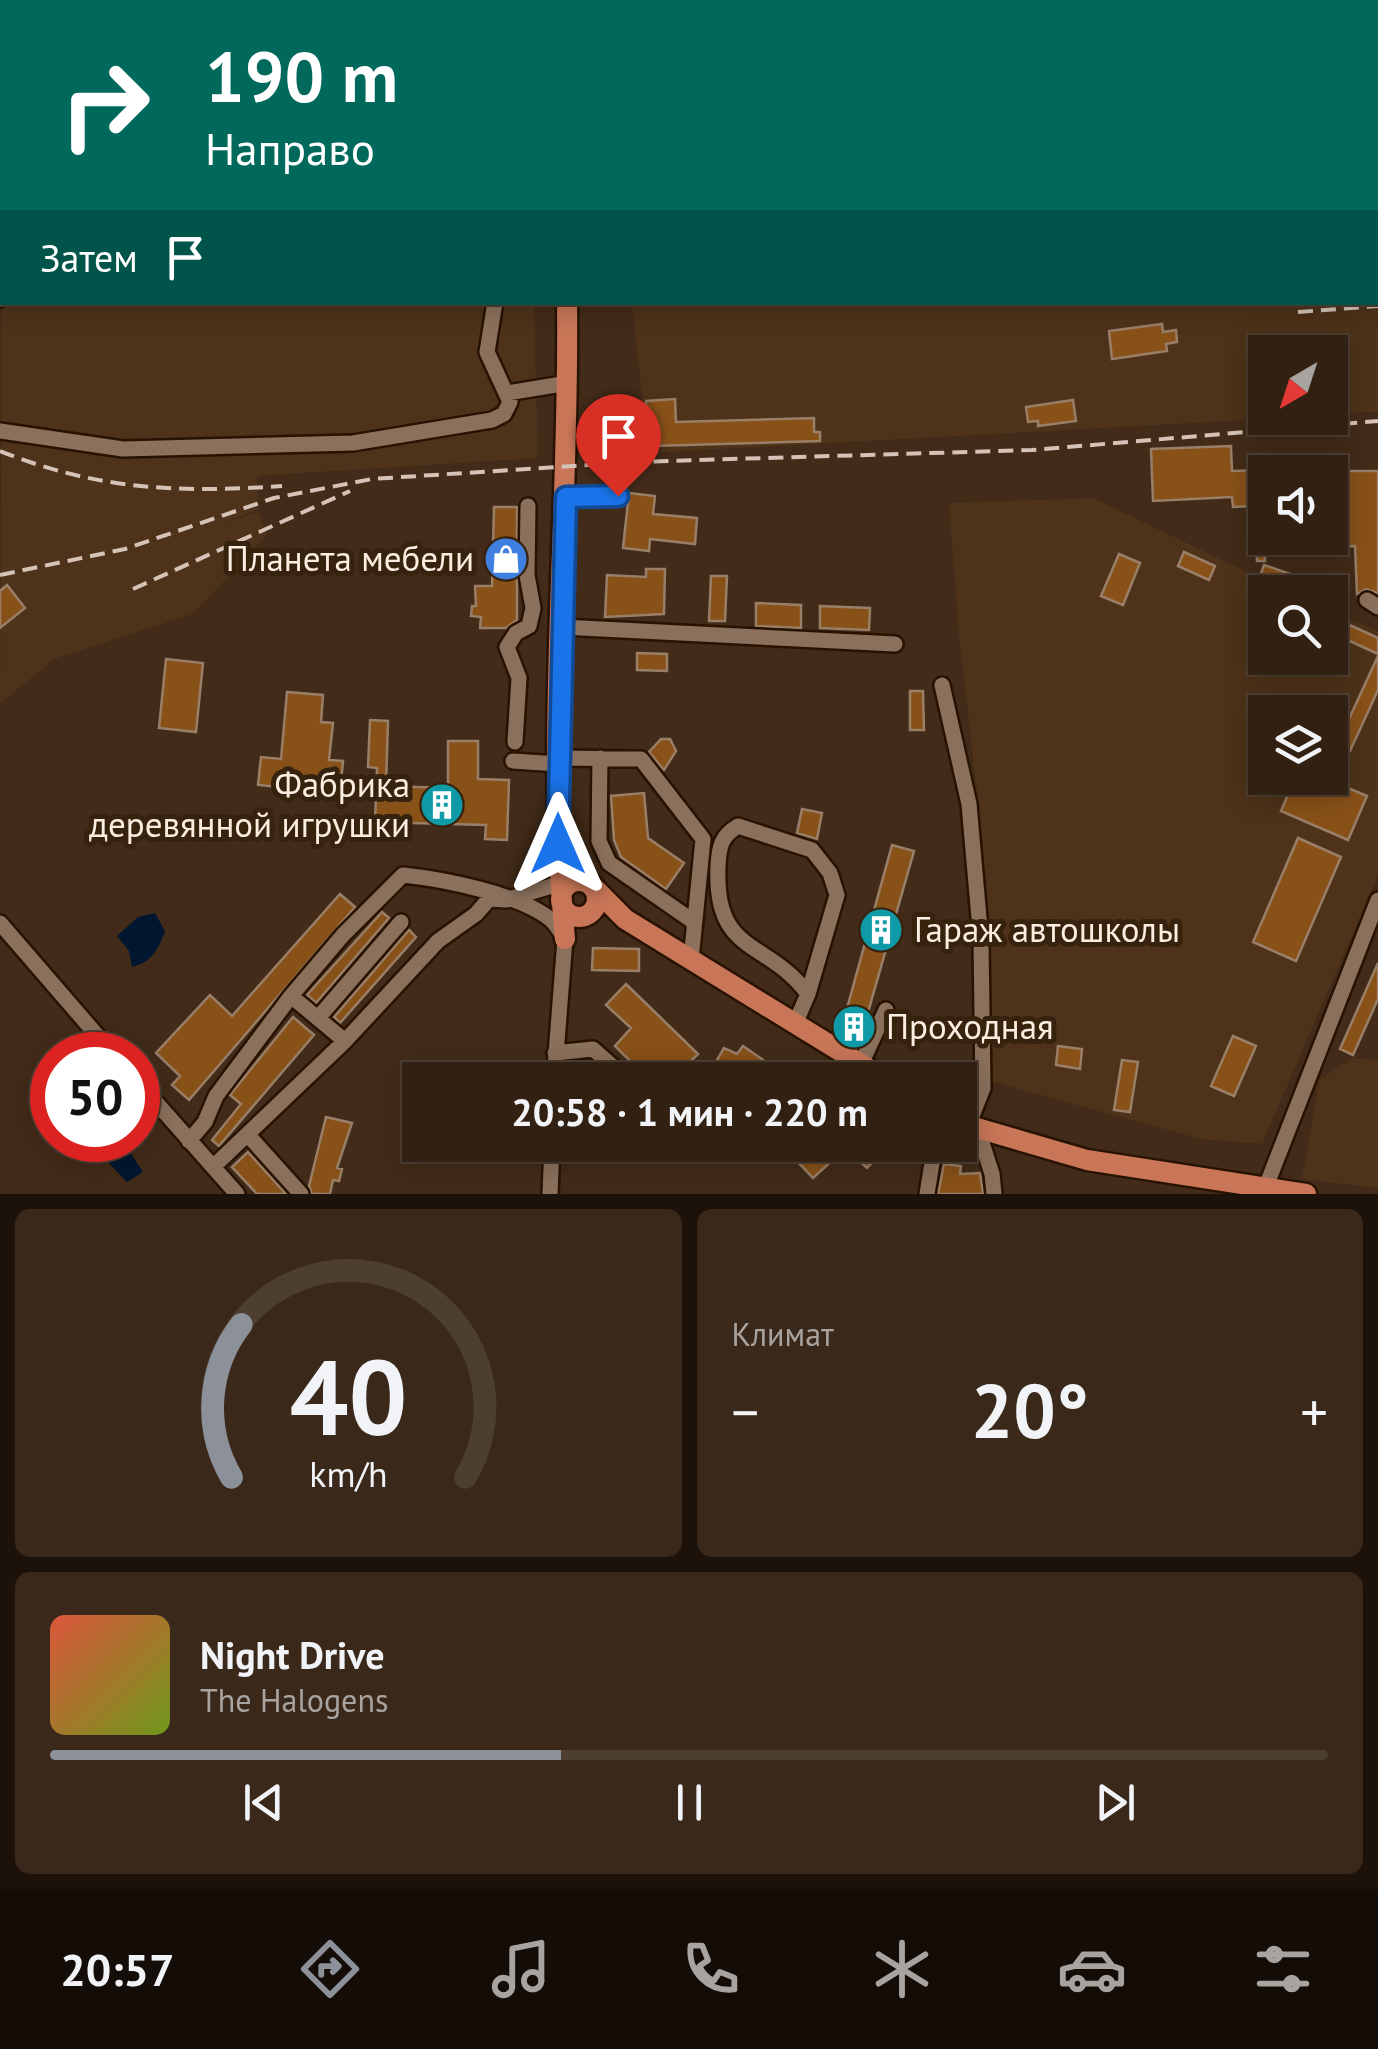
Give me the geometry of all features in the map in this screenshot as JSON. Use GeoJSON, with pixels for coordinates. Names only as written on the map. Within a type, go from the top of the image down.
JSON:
{"type":"FeatureCollection","features":[{"type":"Feature","properties":{"kind":"main road"},"geometry":{"type":"LineString","coordinates":[[565,938],[558,851],[558,761],[567,305]]}},
{"type":"Feature","properties":{"kind":"main road"},"geometry":{"type":"LineString","coordinates":[[558,851],[594,890],[596,903],[574,923],[565,938]]}},
{"type":"Feature","properties":{"kind":"main road"},"geometry":{"type":"LineString","coordinates":[[561,892],[574,882],[586,883],[625,919],[858,1062]]}},
{"type":"Feature","properties":{"kind":"main road"},"geometry":{"type":"LineString","coordinates":[[561,892],[568,914],[602,913],[625,919]]}},
{"type":"Feature","properties":{"kind":"main road"},"geometry":{"type":"LineString","coordinates":[[977,1128],[1087,1160],[1306,1194]]}},
{"type":"Feature","properties":{"kind":"street"},"geometry":{"type":"LineString","coordinates":[[0,431],[123,450],[353,443],[499,418],[509,409],[507,393],[489,363],[487,352],[495,305]]}},
{"type":"Feature","properties":{"kind":"street"},"geometry":{"type":"LineString","coordinates":[[507,393],[568,383]]}},
{"type":"Feature","properties":{"kind":"street"},"geometry":{"type":"LineString","coordinates":[[566,497],[618,496]]}},
{"type":"Feature","properties":{"kind":"street"},"geometry":{"type":"LineString","coordinates":[[514,742],[519,678],[507,648],[516,633],[529,626],[533,608],[527,575],[528,506]]}},
{"type":"Feature","properties":{"kind":"street"},"geometry":{"type":"LineString","coordinates":[[533,608],[562,617],[895,644]]}},
{"type":"Feature","properties":{"kind":"street"},"geometry":{"type":"LineString","coordinates":[[942,685],[968,804],[980,941],[983,1088],[977,1104]]}},
{"type":"Feature","properties":{"kind":"street"},"geometry":{"type":"LineString","coordinates":[[600,758],[599,841],[609,864],[694,922]]}},
{"type":"Feature","properties":{"kind":"street"},"geometry":{"type":"LineString","coordinates":[[513,761],[641,758],[703,839],[690,960]]}},
{"type":"Feature","properties":{"kind":"street"},"geometry":{"type":"LineString","coordinates":[[795,1024],[808,994],[837,895],[830,874],[812,850],[738,826],[726,833],[720,843],[719,896],[723,920],[740,940],[796,977],[808,994]]}},
{"type":"Feature","properties":{"kind":"street"},"geometry":{"type":"LineString","coordinates":[[189,1141],[205,1122],[216,1096],[291,996],[343,935],[403,875],[451,880],[550,919],[565,938],[555,1062]]}},
{"type":"Feature","properties":{"kind":"street"},"geometry":{"type":"LineString","coordinates":[[212,1167],[345,1041],[438,940],[476,914],[489,899],[561,892]]}},
{"type":"Feature","properties":{"kind":"street"},"geometry":{"type":"LineString","coordinates":[[1264,1189],[1378,900]]}},
{"type":"Feature","properties":{"kind":"street"},"geometry":{"type":"LineString","coordinates":[[318,1018],[401,922]]}},
{"type":"Feature","properties":{"kind":"street"},"geometry":{"type":"LineString","coordinates":[[0,923],[94,1032]]}},
{"type":"Feature","properties":{"kind":"street"},"geometry":{"type":"LineString","coordinates":[[291,996],[345,1041]]}},
{"type":"Feature","properties":{"kind":"street"},"geometry":{"type":"LineString","coordinates":[[862,1062],[886,1010]]}},
{"type":"Feature","properties":{"kind":"street"},"geometry":{"type":"LineString","coordinates":[[555,1053],[593,1049],[608,1062]]}},
{"type":"Feature","properties":{"kind":"street"},"geometry":{"type":"LineString","coordinates":[[160,1107],[237,1194]]}},
{"type":"Feature","properties":{"kind":"street"},"geometry":{"type":"LineString","coordinates":[[248,1135],[301,1194]]}},
{"type":"Feature","properties":{"kind":"street"},"geometry":{"type":"LineString","coordinates":[[977,1143],[992,1174],[994,1194]]}},
{"type":"Feature","properties":{"kind":"street"},"geometry":{"type":"LineString","coordinates":[[550,1194],[551,1162]]}},
{"type":"Feature","properties":{"kind":"street"},"geometry":{"type":"LineString","coordinates":[[927,1194],[932,1162]]}},
{"type":"Feature","properties":{"kind":"shaded area"},"geometry":{"type":"Polygon","coordinates":[[[2,305],[534,305],[538,458],[257,476],[259,509],[223,523],[259,512],[267,535],[193,614],[54,659],[0,704],[2,305]]]}},
{"type":"Feature","properties":{"kind":"shaded area"},"geometry":{"type":"Polygon","coordinates":[[[632,305],[1378,305],[1378,412],[1348,413],[1348,335],[1248,335],[1248,420],[648,453],[632,305]]]}},
{"type":"Feature","properties":{"kind":"shaded area"},"geometry":{"type":"Polygon","coordinates":[[[1093,498],[1254,575],[1248,575],[1248,675],[1348,675],[1348,618],[1378,631],[1378,875],[1262,1144],[1201,1139],[993,1082],[980,819],[959,636],[949,503],[1093,498]]]}},
{"type":"Feature","properties":{"kind":"shaded area"},"geometry":{"type":"Polygon","coordinates":[[[1353,1058],[1378,1060],[1378,1188],[1302,1179],[1319,1080],[1353,1058]]]}},
{"type":"Feature","properties":{"kind":"water"},"geometry":{"type":"Polygon","coordinates":[[[155,913],[165,931],[163,938],[149,959],[132,967],[129,951],[117,936],[138,917],[155,913]]]}},
{"type":"Feature","properties":{"kind":"water"},"geometry":{"type":"Polygon","coordinates":[[[108,1162],[136,1162],[143,1172],[127,1182],[108,1162]]]}},
{"type":"Feature","properties":{"kind":"building"},"geometry":{"type":"Polygon","coordinates":[[[1162,324],[1163,332],[1176,330],[1177,342],[1166,344],[1167,351],[1112,359],[1109,331],[1162,324]]]}},
{"type":"Feature","properties":{"kind":"building"},"geometry":{"type":"Polygon","coordinates":[[[675,399],[676,422],[814,418],[814,432],[820,432],[820,441],[653,446],[652,418],[646,418],[646,401],[675,399]]]}},
{"type":"Feature","properties":{"kind":"building"},"geometry":{"type":"Polygon","coordinates":[[[1073,400],[1076,421],[1038,426],[1038,421],[1028,422],[1026,407],[1073,400]]]}},
{"type":"Feature","properties":{"kind":"building"},"geometry":{"type":"Polygon","coordinates":[[[1231,446],[1232,471],[1248,471],[1248,506],[1233,507],[1232,497],[1153,501],[1151,449],[1231,446]]]}},
{"type":"Feature","properties":{"kind":"building"},"geometry":{"type":"Polygon","coordinates":[[[1348,471],[1378,471],[1378,593],[1366,589],[1357,594],[1355,546],[1348,546],[1348,471]]]}},
{"type":"Feature","properties":{"kind":"building"},"geometry":{"type":"Polygon","coordinates":[[[629,493],[655,496],[653,514],[697,518],[695,544],[650,539],[649,551],[623,548],[629,493]]]}},
{"type":"Feature","properties":{"kind":"building"},"geometry":{"type":"Polygon","coordinates":[[[494,507],[517,507],[517,620],[506,628],[480,628],[481,617],[471,616],[472,606],[476,606],[475,586],[492,586],[494,507]]]}},
{"type":"Feature","properties":{"kind":"building"},"geometry":{"type":"Polygon","coordinates":[[[1184,552],[1215,566],[1209,580],[1178,566],[1184,552]]]}},
{"type":"Feature","properties":{"kind":"building"},"geometry":{"type":"Polygon","coordinates":[[[1119,554],[1140,563],[1123,605],[1101,596],[1119,554]]]}},
{"type":"Feature","properties":{"kind":"building"},"geometry":{"type":"Polygon","coordinates":[[[1264,565],[1293,575],[1260,575],[1264,565]]]}},
{"type":"Feature","properties":{"kind":"building"},"geometry":{"type":"Polygon","coordinates":[[[646,569],[665,569],[664,614],[605,617],[607,575],[646,577],[646,569]]]}},
{"type":"Feature","properties":{"kind":"building"},"geometry":{"type":"Polygon","coordinates":[[[711,576],[727,576],[725,621],[709,621],[711,576]]]}},
{"type":"Feature","properties":{"kind":"building"},"geometry":{"type":"Polygon","coordinates":[[[7,585],[25,608],[0,628],[0,591],[7,585]]]}},
{"type":"Feature","properties":{"kind":"building"},"geometry":{"type":"Polygon","coordinates":[[[756,603],[801,605],[801,628],[756,626],[756,603]]]}},
{"type":"Feature","properties":{"kind":"building"},"geometry":{"type":"Polygon","coordinates":[[[820,606],[870,608],[869,630],[820,628],[820,606]]]}},
{"type":"Feature","properties":{"kind":"building"},"geometry":{"type":"Polygon","coordinates":[[[1348,624],[1378,638],[1378,654],[1348,640],[1348,624]]]}},
{"type":"Feature","properties":{"kind":"building"},"geometry":{"type":"Polygon","coordinates":[[[637,653],[667,654],[667,671],[637,670],[637,653]]]}},
{"type":"Feature","properties":{"kind":"building"},"geometry":{"type":"Polygon","coordinates":[[[1378,656],[1378,690],[1350,751],[1348,721],[1378,656]]]}},
{"type":"Feature","properties":{"kind":"building"},"geometry":{"type":"Polygon","coordinates":[[[166,659],[203,663],[196,732],[159,728],[166,659]]]}},
{"type":"Feature","properties":{"kind":"building"},"geometry":{"type":"Polygon","coordinates":[[[910,691],[923,691],[924,730],[910,730],[910,691]]]}},
{"type":"Feature","properties":{"kind":"building"},"geometry":{"type":"Polygon","coordinates":[[[287,692],[323,695],[321,722],[333,723],[329,760],[343,761],[340,793],[258,785],[261,757],[281,759],[287,692]]]}},
{"type":"Feature","properties":{"kind":"building","name":"Фабрика деревянной игрушки"},"geometry":{"type":"Polygon","coordinates":[[[370,720],[388,721],[386,786],[448,788],[448,741],[478,741],[478,779],[509,780],[507,840],[485,839],[486,825],[375,822],[377,768],[368,767],[370,720]]]}},
{"type":"Feature","properties":{"kind":"building"},"geometry":{"type":"Polygon","coordinates":[[[661,739],[670,739],[676,751],[664,770],[649,752],[661,739]]]}},
{"type":"Feature","properties":{"kind":"building"},"geometry":{"type":"Polygon","coordinates":[[[1348,788],[1367,796],[1348,840],[1281,811],[1288,795],[1348,795],[1348,788]]]}},
{"type":"Feature","properties":{"kind":"building"},"geometry":{"type":"Polygon","coordinates":[[[644,793],[648,838],[684,863],[666,889],[621,857],[614,840],[611,796],[644,793]]]}},
{"type":"Feature","properties":{"kind":"building"},"geometry":{"type":"Polygon","coordinates":[[[802,809],[822,813],[817,839],[797,833],[802,809]]]}},
{"type":"Feature","properties":{"kind":"building"},"geometry":{"type":"Polygon","coordinates":[[[1298,838],[1341,857],[1296,961],[1253,942],[1298,838]]]}},
{"type":"Feature","properties":{"kind":"building","name":"Гараж автошколы"},"geometry":{"type":"Polygon","coordinates":[[[892,845],[914,851],[861,1037],[839,1023],[846,1012],[892,845]]]}},
{"type":"Feature","properties":{"kind":"building"},"geometry":{"type":"Polygon","coordinates":[[[340,894],[355,907],[189,1100],[172,1085],[180,1076],[160,1057],[160,1049],[210,995],[232,1016],[340,894]]]}},
{"type":"Feature","properties":{"kind":"building"},"geometry":{"type":"Polygon","coordinates":[[[382,912],[389,918],[316,1003],[307,995],[382,912]]]}},
{"type":"Feature","properties":{"kind":"building"},"geometry":{"type":"Polygon","coordinates":[[[409,930],[416,937],[340,1023],[334,1017],[409,930]]]}},
{"type":"Feature","properties":{"kind":"building"},"geometry":{"type":"Polygon","coordinates":[[[593,948],[639,949],[639,971],[592,970],[593,948]]]}},
{"type":"Feature","properties":{"kind":"building"},"geometry":{"type":"Polygon","coordinates":[[[1378,963],[1378,999],[1353,1055],[1340,1049],[1378,963]]]}},
{"type":"Feature","properties":{"kind":"building"},"geometry":{"type":"Polygon","coordinates":[[[626,984],[698,1054],[690,1062],[631,1062],[615,1046],[631,1028],[606,1005],[626,984]]]}},
{"type":"Feature","properties":{"kind":"building"},"geometry":{"type":"Polygon","coordinates":[[[293,1017],[314,1035],[219,1146],[212,1140],[241,1104],[230,1095],[293,1017]]]}},
{"type":"Feature","properties":{"kind":"building"},"geometry":{"type":"Polygon","coordinates":[[[1233,1036],[1256,1046],[1234,1096],[1211,1086],[1233,1036]]]}},
{"type":"Feature","properties":{"kind":"building"},"geometry":{"type":"Polygon","coordinates":[[[743,1046],[766,1062],[716,1062],[724,1048],[737,1054],[743,1046]]]}},
{"type":"Feature","properties":{"kind":"building"},"geometry":{"type":"Polygon","coordinates":[[[1058,1046],[1082,1049],[1080,1069],[1056,1065],[1058,1046]]]}},
{"type":"Feature","properties":{"kind":"building"},"geometry":{"type":"Polygon","coordinates":[[[1122,1060],[1138,1062],[1130,1112],[1114,1110],[1122,1060]]]}},
{"type":"Feature","properties":{"kind":"building"},"geometry":{"type":"Polygon","coordinates":[[[326,1117],[352,1123],[337,1168],[342,1169],[339,1181],[333,1180],[330,1194],[312,1194],[309,1186],[326,1117]]]}},
{"type":"Feature","properties":{"kind":"building"},"geometry":{"type":"Polygon","coordinates":[[[248,1152],[286,1194],[257,1194],[232,1167],[248,1152]]]}},
{"type":"Feature","properties":{"kind":"building"},"geometry":{"type":"Polygon","coordinates":[[[798,1162],[831,1162],[813,1178],[798,1162]]]}},
{"type":"Feature","properties":{"kind":"building"},"geometry":{"type":"Polygon","coordinates":[[[944,1164],[961,1166],[960,1174],[980,1173],[983,1194],[938,1194],[944,1164]]]}},
{"type":"Feature","properties":{"kind":"railway"},"geometry":{"type":"LineString","coordinates":[[1298,312],[1378,306]]}},
{"type":"Feature","properties":{"kind":"railway"},"geometry":{"type":"LineString","coordinates":[[0,575],[125,549],[274,498],[372,479],[633,462],[1032,450],[1378,421]]}},
{"type":"Feature","properties":{"kind":"railway"},"geometry":{"type":"LineString","coordinates":[[0,451],[70,474],[139,486],[282,486]]}},
{"type":"Feature","properties":{"kind":"railway"},"geometry":{"type":"LineString","coordinates":[[133,589],[350,491]]}},
{"type":"Feature","properties":{"kind":"place","name":"Планета мебели"},"geometry":{"type":"Point","coordinates":[506,559]}},
{"type":"Feature","properties":{"kind":"place","name":"Фабрика деревянной игрушки"},"geometry":{"type":"Point","coordinates":[442,805]}},
{"type":"Feature","properties":{"kind":"place","name":"Гараж автошколы"},"geometry":{"type":"Point","coordinates":[881,930]}},
{"type":"Feature","properties":{"kind":"place","name":"Проходная"},"geometry":{"type":"Point","coordinates":[854,1027]}},
{"type":"Feature","properties":{"kind":"route"},"geometry":{"type":"LineString","coordinates":[[558,844],[566,497],[618,496]]}}]}
